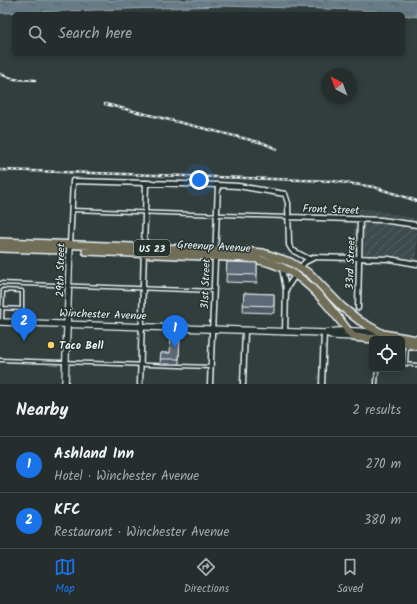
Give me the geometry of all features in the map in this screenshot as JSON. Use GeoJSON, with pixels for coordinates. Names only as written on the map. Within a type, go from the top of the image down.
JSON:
{"type":"FeatureCollection","features":[{"type":"Feature","properties":{"kind":"highway","name":"Greenup Avenue"},"geometry":{"type":"LineString","coordinates":[[0,242],[70,248]]}},
{"type":"Feature","properties":{"kind":"highway","name":"Greenup Avenue"},"geometry":{"type":"LineString","coordinates":[[0,248],[144,250],[215,254],[257,259],[282,267],[296,274]]}},
{"type":"Feature","properties":{"kind":"highway","name":"Greenup Avenue"},"geometry":{"type":"LineString","coordinates":[[215,254],[263,253],[281,258],[300,267]]}},
{"type":"Feature","properties":{"kind":"highway","name":"US 23"},"geometry":{"type":"LineString","coordinates":[[300,267],[316,279],[348,312],[383,334]]}},
{"type":"Feature","properties":{"kind":"highway","name":"US 23"},"geometry":{"type":"LineString","coordinates":[[296,274],[318,294],[350,334]]}},
{"type":"Feature","properties":{"kind":"highway","name":"Winchester Avenue"},"geometry":{"type":"LineString","coordinates":[[350,334],[369,338]]}},
{"type":"Feature","properties":{"kind":"highway","name":"Winchester Avenue"},"geometry":{"type":"LineString","coordinates":[[383,334],[417,340]]}},
{"type":"Feature","properties":{"kind":"highway"},"geometry":{"type":"LineString","coordinates":[[405,344],[417,346]]}},
{"type":"Feature","properties":{"kind":"main road","name":"29th Street"},"geometry":{"type":"LineString","coordinates":[[65,384],[70,248]]}},
{"type":"Feature","properties":{"kind":"main road","name":"Winchester Avenue"},"geometry":{"type":"LineString","coordinates":[[1,322],[285,332],[325,333],[334,331],[350,334],[383,334]]}},
{"type":"Feature","properties":{"kind":"street","name":"Front Street"},"geometry":{"type":"LineString","coordinates":[[73,181],[218,185],[282,192],[287,197],[288,217],[360,219],[417,226]]}},
{"type":"Feature","properties":{"kind":"street","name":"29th Street"},"geometry":{"type":"LineString","coordinates":[[70,248],[73,181]]}},
{"type":"Feature","properties":{"kind":"street"},"geometry":{"type":"LineString","coordinates":[[140,384],[146,183]]}},
{"type":"Feature","properties":{"kind":"street","name":"31st Street"},"geometry":{"type":"LineString","coordinates":[[210,384],[218,185]]}},
{"type":"Feature","properties":{"kind":"street"},"geometry":{"type":"LineString","coordinates":[[288,217],[289,245],[292,250],[309,259]]}},
{"type":"Feature","properties":{"kind":"street","name":"33rd Street"},"geometry":{"type":"LineString","coordinates":[[358,308],[360,219]]}},
{"type":"Feature","properties":{"kind":"street"},"geometry":{"type":"LineString","coordinates":[[286,289],[300,267],[309,259],[315,257],[359,258],[417,264]]}},
{"type":"Feature","properties":{"kind":"street"},"geometry":{"type":"LineString","coordinates":[[282,267],[286,289],[285,332]]}},
{"type":"Feature","properties":{"kind":"street"},"geometry":{"type":"LineString","coordinates":[[243,384],[245,330]]}},
{"type":"Feature","properties":{"kind":"street"},"geometry":{"type":"LineString","coordinates":[[322,384],[325,333]]}},
{"type":"Feature","properties":{"kind":"lane"},"geometry":{"type":"LineString","coordinates":[[72,210],[288,217]]}},
{"type":"Feature","properties":{"kind":"lane"},"geometry":{"type":"LineString","coordinates":[[0,283],[214,291]]}},
{"type":"Feature","properties":{"kind":"lane"},"geometry":{"type":"LineString","coordinates":[[1,308],[22,309],[22,291],[3,290],[1,308],[1,322]]}},
{"type":"Feature","properties":{"kind":"lane"},"geometry":{"type":"LineString","coordinates":[[405,344],[406,364],[417,365]]}},
{"type":"Feature","properties":{"kind":"lane"},"geometry":{"type":"LineString","coordinates":[[0,360],[210,367]]}},
{"type":"Feature","properties":{"kind":"lane"},"geometry":{"type":"LineString","coordinates":[[376,384],[377,372]]}},
{"type":"Feature","properties":{"kind":"shaded area"},"geometry":{"type":"Polygon","coordinates":[[[355,208],[377,210],[417,219],[417,261],[353,255],[355,208]]]}},
{"type":"Feature","properties":{"kind":"water"},"geometry":{"type":"Polygon","coordinates":[[[0,0],[417,0],[417,17],[405,15],[405,12],[223,6],[0,13],[0,0]]]}},
{"type":"Feature","properties":{"kind":"building"},"geometry":{"type":"Polygon","coordinates":[[[227,262],[257,263],[257,275],[226,274],[227,262]]]}},
{"type":"Feature","properties":{"kind":"building"},"geometry":{"type":"Polygon","coordinates":[[[244,293],[274,294],[274,306],[243,305],[244,293]]]}},
{"type":"Feature","properties":{"kind":"building"},"geometry":{"type":"Polygon","coordinates":[[[171,333],[180,333],[179,359],[160,359],[161,353],[170,353],[171,333]]]}},
{"type":"Feature","properties":{"kind":"railway"},"geometry":{"type":"LineString","coordinates":[[0,74],[14,79],[35,80]]}},
{"type":"Feature","properties":{"kind":"railway"},"geometry":{"type":"LineString","coordinates":[[105,104],[263,143],[277,149]]}},
{"type":"Feature","properties":{"kind":"railway"},"geometry":{"type":"LineString","coordinates":[[0,170],[333,181],[374,187],[417,201]]}},
{"type":"Feature","properties":{"kind":"place","name":"KFC"},"geometry":{"type":"Point","coordinates":[24,341]}},
{"type":"Feature","properties":{"kind":"place","name":"Taco Bell"},"geometry":{"type":"Point","coordinates":[51,345]}},
{"type":"Feature","properties":{"kind":"place","name":"Ashland Inn"},"geometry":{"type":"Point","coordinates":[175,348]}}]}
